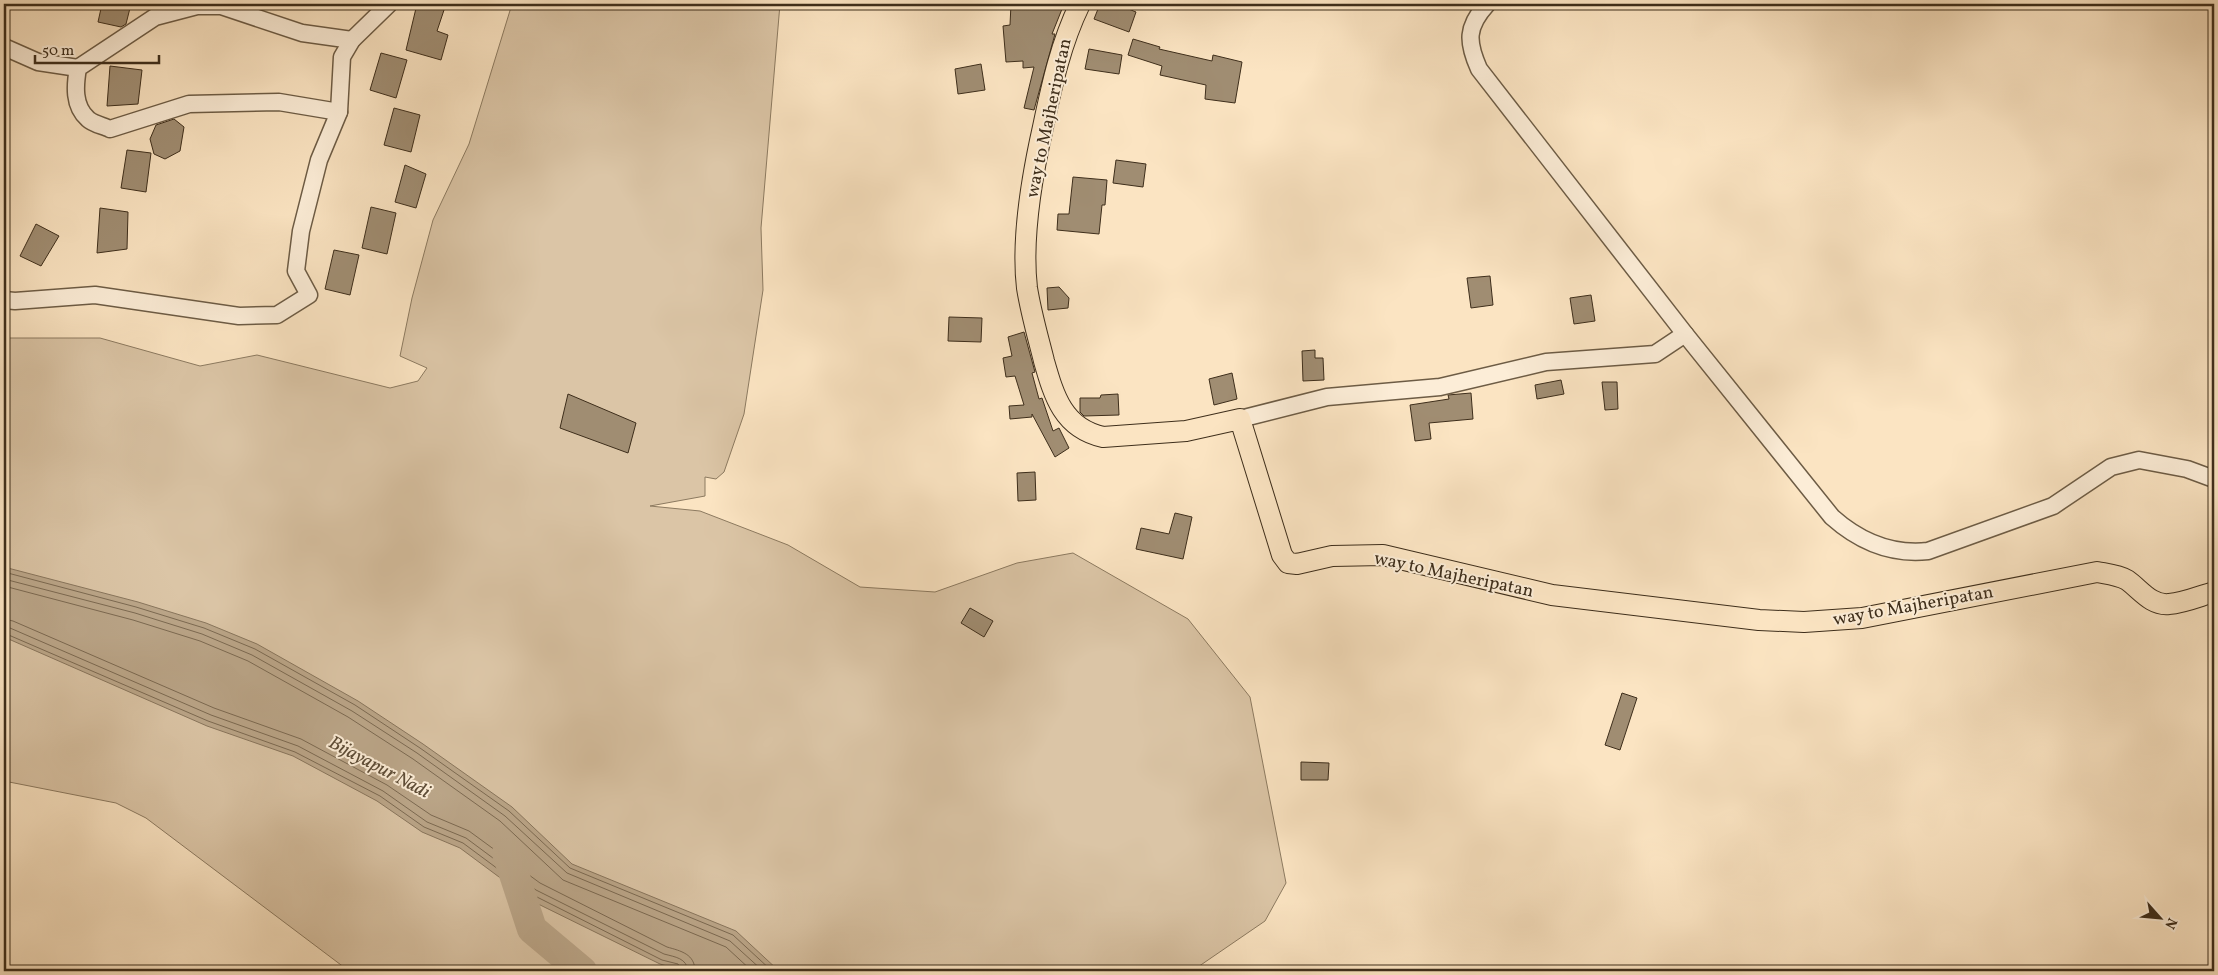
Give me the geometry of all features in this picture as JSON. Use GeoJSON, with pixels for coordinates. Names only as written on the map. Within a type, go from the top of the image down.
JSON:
{"type":"FeatureCollection","features":[{"type":"Feature","properties":{"kind":"main road","name":"way to Majheripatan"},"geometry":{"type":"LineString","coordinates":[[1080,4],[1067,32],[1053,82],[1029,200],[1027,286],[1035,326],[1053,391],[1065,413],[1077,427],[1102,437],[1186,431],[1240,419],[1282,555],[1288,563],[1297,564],[1332,556],[1383,555],[1552,595],[1759,620],[1804,622],[1862,618],[2097,572],[2114,575],[2126,580],[2148,598],[2158,603],[2169,604],[2214,592]]}},
{"type":"Feature","properties":{"kind":"street"},"geometry":{"type":"LineString","coordinates":[[4,300],[15,302],[95,295],[239,316],[277,315],[309,294],[296,271],[300,231],[319,160],[339,112],[342,57],[352,40],[389,4]]}},
{"type":"Feature","properties":{"kind":"street"},"geometry":{"type":"LineString","coordinates":[[1487,4],[1477,14],[1470,30],[1470,49],[1479,69],[1685,334],[1832,517],[1849,532],[1869,543],[1885,547],[1914,552],[1928,551],[2053,506],[2111,467],[2139,460],[2187,469],[2214,479]]}},
{"type":"Feature","properties":{"kind":"street"},"geometry":{"type":"LineString","coordinates":[[4,47],[38,62],[78,68],[155,17],[197,6],[221,6],[302,33],[352,40]]}},
{"type":"Feature","properties":{"kind":"street"},"geometry":{"type":"LineString","coordinates":[[78,68],[75,89],[79,106],[88,120],[110,129],[189,104],[280,102],[339,112]]}},
{"type":"Feature","properties":{"kind":"street"},"geometry":{"type":"LineString","coordinates":[[1240,419],[1326,397],[1440,386],[1546,362],[1655,354],[1685,334]]}},
{"type":"Feature","properties":{"kind":"shaded area"},"geometry":{"type":"Polygon","coordinates":[[[512,4],[780,4],[761,228],[763,290],[744,414],[724,472],[716,479],[705,477],[705,496],[650,506],[700,511],[788,545],[860,587],[935,592],[1017,563],[1073,553],[1188,619],[1250,697],[1286,883],[1265,921],[1192,971],[349,971],[146,818],[116,803],[4,781],[4,338],[100,338],[200,366],[257,355],[390,388],[418,381],[427,368],[400,356],[412,298],[433,220],[469,144],[512,4]]]}},
{"type":"Feature","properties":{"kind":"water","name":"Bijayapur Nadi"},"geometry":{"type":"Polygon","coordinates":[[[4,567],[138,602],[206,623],[257,644],[358,701],[423,744],[512,807],[572,864],[736,931],[779,971],[684,971],[660,964],[530,900],[460,848],[422,832],[377,801],[293,756],[207,726],[4,637],[4,567]]]}},
{"type":"Feature","properties":{"kind":"building"},"geometry":{"type":"Polygon","coordinates":[[[102,4],[131,4],[126,24],[121,27],[98,22],[102,4]]]}},
{"type":"Feature","properties":{"kind":"building"},"geometry":{"type":"Polygon","coordinates":[[[417,4],[446,4],[437,31],[448,35],[441,60],[406,50],[417,4]]]}},
{"type":"Feature","properties":{"kind":"building"},"geometry":{"type":"Polygon","coordinates":[[[1011,4],[1064,4],[1052,34],[1055,34],[1034,110],[1024,108],[1034,67],[1023,68],[1023,61],[1006,62],[1003,26],[1010,25],[1011,4]]]}},
{"type":"Feature","properties":{"kind":"building"},"geometry":{"type":"Polygon","coordinates":[[[1100,4],[1116,4],[1136,12],[1129,32],[1094,19],[1100,4]]]}},
{"type":"Feature","properties":{"kind":"building"},"geometry":{"type":"Polygon","coordinates":[[[1133,39],[1160,47],[1159,49],[1212,61],[1213,55],[1242,62],[1235,103],[1205,99],[1206,85],[1160,75],[1162,66],[1128,55],[1133,39]]]}},
{"type":"Feature","properties":{"kind":"building"},"geometry":{"type":"Polygon","coordinates":[[[1089,49],[1122,55],[1119,74],[1085,69],[1089,49]]]}},
{"type":"Feature","properties":{"kind":"building"},"geometry":{"type":"Polygon","coordinates":[[[381,53],[407,60],[396,98],[370,90],[381,53]]]}},
{"type":"Feature","properties":{"kind":"building"},"geometry":{"type":"Polygon","coordinates":[[[981,64],[985,90],[958,94],[955,69],[981,64]]]}},
{"type":"Feature","properties":{"kind":"building"},"geometry":{"type":"Polygon","coordinates":[[[110,66],[142,70],[138,104],[107,106],[110,66]]]}},
{"type":"Feature","properties":{"kind":"building"},"geometry":{"type":"Polygon","coordinates":[[[394,108],[420,115],[411,152],[384,145],[394,108]]]}},
{"type":"Feature","properties":{"kind":"building"},"geometry":{"type":"Polygon","coordinates":[[[174,119],[184,127],[180,151],[165,159],[154,154],[150,139],[156,125],[174,119]]]}},
{"type":"Feature","properties":{"kind":"building"},"geometry":{"type":"Polygon","coordinates":[[[127,150],[151,153],[146,192],[121,188],[127,150]]]}},
{"type":"Feature","properties":{"kind":"building"},"geometry":{"type":"Polygon","coordinates":[[[1116,160],[1146,164],[1143,187],[1113,183],[1116,160]]]}},
{"type":"Feature","properties":{"kind":"building"},"geometry":{"type":"Polygon","coordinates":[[[405,165],[426,174],[416,208],[395,202],[405,165]]]}},
{"type":"Feature","properties":{"kind":"building"},"geometry":{"type":"Polygon","coordinates":[[[1073,177],[1107,180],[1105,205],[1102,205],[1099,234],[1057,230],[1058,214],[1069,214],[1073,177]]]}},
{"type":"Feature","properties":{"kind":"building"},"geometry":{"type":"Polygon","coordinates":[[[371,207],[396,213],[387,254],[362,248],[371,207]]]}},
{"type":"Feature","properties":{"kind":"building"},"geometry":{"type":"Polygon","coordinates":[[[100,208],[128,212],[127,249],[97,253],[100,208]]]}},
{"type":"Feature","properties":{"kind":"building"},"geometry":{"type":"Polygon","coordinates":[[[36,224],[59,236],[41,266],[20,256],[36,224]]]}},
{"type":"Feature","properties":{"kind":"building"},"geometry":{"type":"Polygon","coordinates":[[[334,250],[359,255],[350,295],[325,289],[334,250]]]}},
{"type":"Feature","properties":{"kind":"building"},"geometry":{"type":"Polygon","coordinates":[[[1490,276],[1493,305],[1471,308],[1467,278],[1490,276]]]}},
{"type":"Feature","properties":{"kind":"building"},"geometry":{"type":"Polygon","coordinates":[[[1059,287],[1069,298],[1068,308],[1048,310],[1047,288],[1059,287]]]}},
{"type":"Feature","properties":{"kind":"building"},"geometry":{"type":"Polygon","coordinates":[[[1591,295],[1595,321],[1574,324],[1570,298],[1591,295]]]}},
{"type":"Feature","properties":{"kind":"building"},"geometry":{"type":"Polygon","coordinates":[[[949,317],[982,318],[981,342],[948,341],[949,317]]]}},
{"type":"Feature","properties":{"kind":"building"},"geometry":{"type":"Polygon","coordinates":[[[1024,332],[1035,372],[1032,373],[1039,399],[1042,398],[1053,431],[1059,428],[1069,448],[1055,457],[1032,414],[1032,417],[1010,419],[1009,406],[1024,405],[1015,376],[1006,377],[1003,358],[1012,356],[1008,337],[1024,332]]]}},
{"type":"Feature","properties":{"kind":"building"},"geometry":{"type":"Polygon","coordinates":[[[1315,350],[1315,358],[1323,358],[1324,380],[1303,381],[1302,351],[1315,350]]]}},
{"type":"Feature","properties":{"kind":"building"},"geometry":{"type":"Polygon","coordinates":[[[1232,373],[1237,399],[1214,405],[1209,379],[1232,373]]]}},
{"type":"Feature","properties":{"kind":"building"},"geometry":{"type":"Polygon","coordinates":[[[1561,380],[1564,394],[1537,399],[1535,385],[1561,380]]]}},
{"type":"Feature","properties":{"kind":"building"},"geometry":{"type":"Polygon","coordinates":[[[1602,382],[1617,382],[1618,409],[1605,410],[1602,382]]]}},
{"type":"Feature","properties":{"kind":"building"},"geometry":{"type":"Polygon","coordinates":[[[1471,393],[1473,419],[1429,423],[1431,439],[1415,441],[1410,405],[1449,399],[1448,395],[1471,393]]]}},
{"type":"Feature","properties":{"kind":"building"},"geometry":{"type":"Polygon","coordinates":[[[568,394],[636,423],[628,453],[560,428],[568,394]]]}},
{"type":"Feature","properties":{"kind":"building"},"geometry":{"type":"Polygon","coordinates":[[[1118,394],[1119,415],[1084,416],[1080,412],[1080,398],[1100,398],[1101,395],[1118,394]]]}},
{"type":"Feature","properties":{"kind":"building"},"geometry":{"type":"Polygon","coordinates":[[[1035,472],[1036,500],[1018,501],[1017,473],[1035,472]]]}},
{"type":"Feature","properties":{"kind":"building"},"geometry":{"type":"Polygon","coordinates":[[[1175,513],[1192,517],[1183,559],[1136,549],[1141,528],[1169,534],[1175,513]]]}},
{"type":"Feature","properties":{"kind":"building"},"geometry":{"type":"Polygon","coordinates":[[[970,608],[993,621],[984,637],[961,623],[970,608]]]}},
{"type":"Feature","properties":{"kind":"building"},"geometry":{"type":"Polygon","coordinates":[[[1622,693],[1637,698],[1620,750],[1605,745],[1622,693]]]}},
{"type":"Feature","properties":{"kind":"building"},"geometry":{"type":"Polygon","coordinates":[[[1301,762],[1329,763],[1328,780],[1301,780],[1301,762]]]}},
{"type":"Feature","properties":{"kind":"waterway"},"geometry":{"type":"LineString","coordinates":[[507,853],[532,929],[582,971]]}}]}
